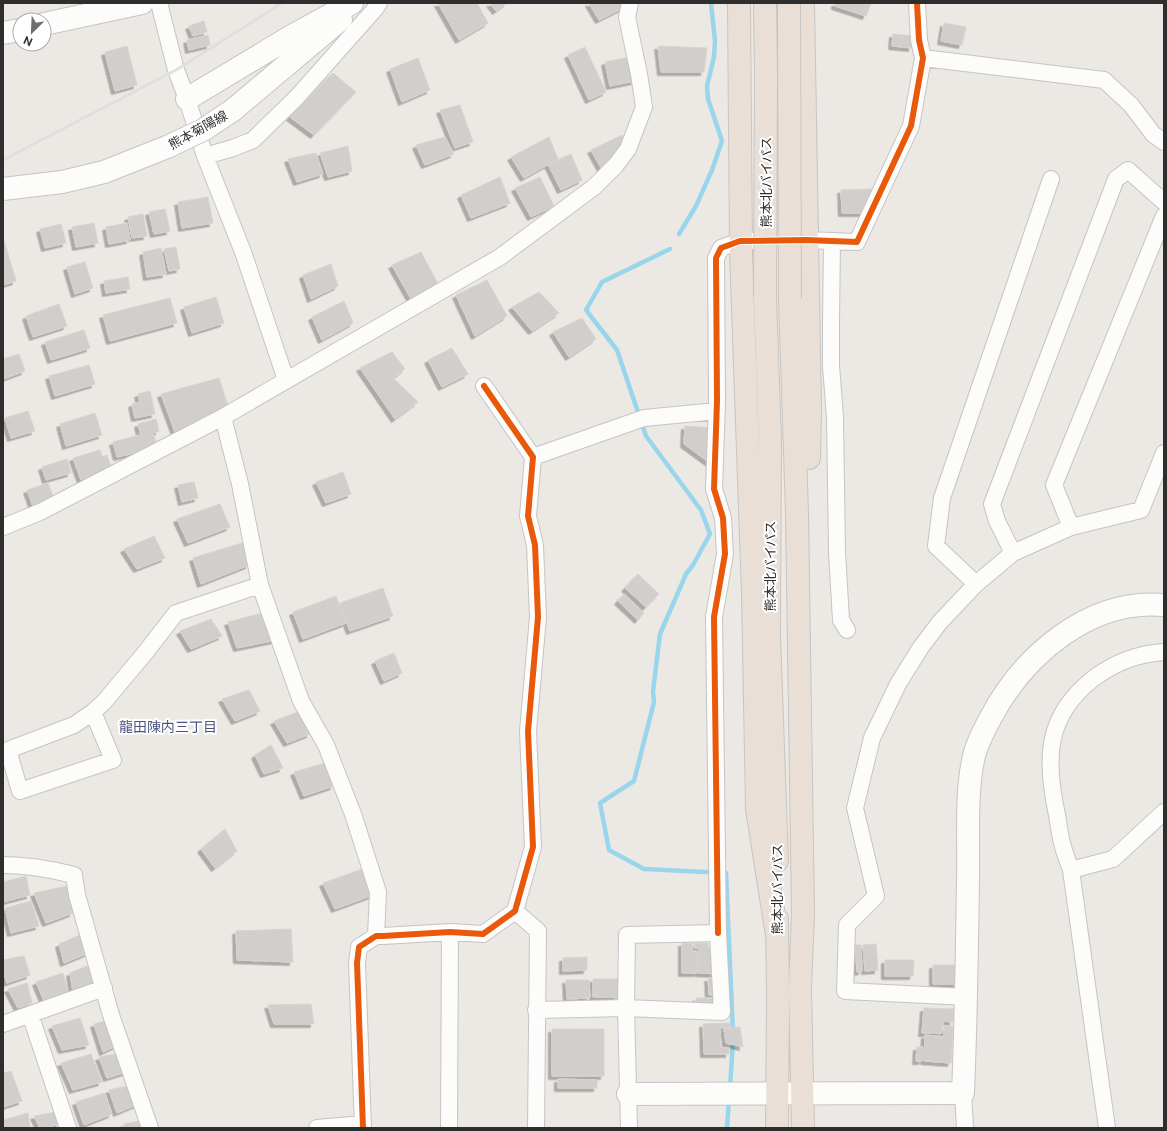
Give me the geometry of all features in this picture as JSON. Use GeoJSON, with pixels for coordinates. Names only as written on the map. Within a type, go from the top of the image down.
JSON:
{"type":"FeatureCollection","features":[{"type":"Feature","properties":{"kind":"highway"},"geometry":{"type":"LineString","coordinates":[[739,3],[740,241],[753,585],[757,809],[776,934]]}},
{"type":"Feature","properties":{"kind":"highway","name":"熊本北バイパス"},"geometry":{"type":"LineString","coordinates":[[765,3],[765,297],[770,441],[769,635],[777,862],[777,1128]]}},
{"type":"Feature","properties":{"kind":"highway","name":"熊本北バイパス"},"geometry":{"type":"LineString","coordinates":[[789,3],[790,298],[797,513],[803,914],[800,988],[803,1128]]}},
{"type":"Feature","properties":{"kind":"highway"},"geometry":{"type":"LineString","coordinates":[[798,641],[808,573],[810,411],[803,3]]}},
{"type":"Feature","properties":{"kind":"street"},"geometry":{"type":"LineString","coordinates":[[52,22],[142,3]]}},
{"type":"Feature","properties":{"kind":"street"},"geometry":{"type":"LineString","coordinates":[[159,3],[176,70],[205,156],[243,252],[286,380]]}},
{"type":"Feature","properties":{"kind":"street"},"geometry":{"type":"LineString","coordinates":[[186,99],[290,37],[352,3]]}},
{"type":"Feature","properties":{"kind":"street","name":"熊本菊陽線"},"geometry":{"type":"LineString","coordinates":[[3,189],[62,182],[104,172],[167,147],[202,130],[233,110],[359,3]]}},
{"type":"Feature","properties":{"kind":"street"},"geometry":{"type":"LineString","coordinates":[[205,156],[233,148],[253,140],[297,97],[379,3]]}},
{"type":"Feature","properties":{"kind":"street"},"geometry":{"type":"LineString","coordinates":[[3,527],[40,512],[223,417],[500,257],[594,187],[616,165],[628,149],[644,107],[639,74],[627,17],[630,3]]}},
{"type":"Feature","properties":{"kind":"street"},"geometry":{"type":"LineString","coordinates":[[536,1010],[626,1008],[722,1012],[718,933],[714,617],[726,554],[723,518],[714,489],[717,412],[716,258],[721,248],[740,241],[806,240],[857,242],[911,126],[923,58],[919,40],[916,3]]}},
{"type":"Feature","properties":{"kind":"street"},"geometry":{"type":"LineString","coordinates":[[923,58],[1104,80],[1131,105],[1153,134],[1164,142]]}},
{"type":"Feature","properties":{"kind":"street"},"geometry":{"type":"LineString","coordinates":[[1013,553],[997,521],[992,504],[1116,179],[1128,170],[1164,202]]}},
{"type":"Feature","properties":{"kind":"street"},"geometry":{"type":"LineString","coordinates":[[976,584],[936,546],[942,498],[1051,179]]}},
{"type":"Feature","properties":{"kind":"street"},"geometry":{"type":"LineString","coordinates":[[1071,527],[1054,485],[1164,216]]}},
{"type":"Feature","properties":{"kind":"street"},"geometry":{"type":"LineString","coordinates":[[832,241],[831,338],[835,417],[837,552],[841,620],[847,630]]}},
{"type":"Feature","properties":{"kind":"street"},"geometry":{"type":"LineString","coordinates":[[317,1128],[363,1126],[357,963],[358,947],[376,936],[450,932],[483,934],[515,911],[533,847],[528,731],[538,617],[535,546],[528,516],[533,457],[484,386]]}},
{"type":"Feature","properties":{"kind":"street"},"geometry":{"type":"LineString","coordinates":[[533,457],[644,418],[717,412]]}},
{"type":"Feature","properties":{"kind":"street"},"geometry":{"type":"LineString","coordinates":[[223,417],[240,484],[260,585],[301,701],[326,745],[355,821],[378,892],[376,936]]}},
{"type":"Feature","properties":{"kind":"street"},"geometry":{"type":"LineString","coordinates":[[966,997],[845,991],[847,925],[876,896],[855,808],[872,738],[895,690],[922,647],[953,608],[976,584],[1013,553],[1071,527],[1141,510],[1164,453]]}},
{"type":"Feature","properties":{"kind":"street"},"geometry":{"type":"LineString","coordinates":[[93,712],[113,760],[20,791],[8,750],[74,725],[93,712],[104,702],[176,613],[260,585]]}},
{"type":"Feature","properties":{"kind":"street"},"geometry":{"type":"LineString","coordinates":[[965,1128],[963,1093],[969,804],[972,766],[976,751],[998,704],[1024,668],[1063,634],[1081,623],[1126,607],[1153,604],[1164,605]]}},
{"type":"Feature","properties":{"kind":"street"},"geometry":{"type":"LineString","coordinates":[[1107,1128],[1071,870],[1063,849],[1051,785],[1051,752],[1053,735],[1057,723],[1072,698],[1103,672],[1135,656],[1147,653],[1164,652]]}},
{"type":"Feature","properties":{"kind":"street"},"geometry":{"type":"LineString","coordinates":[[1071,870],[1113,859],[1164,812]]}},
{"type":"Feature","properties":{"kind":"street"},"geometry":{"type":"LineString","coordinates":[[3,865],[51,869],[74,875],[76,895],[111,1015],[150,1128]]}},
{"type":"Feature","properties":{"kind":"street"},"geometry":{"type":"LineString","coordinates":[[515,911],[538,931],[536,1128]]}},
{"type":"Feature","properties":{"kind":"street"},"geometry":{"type":"LineString","coordinates":[[449,1128],[450,932]]}},
{"type":"Feature","properties":{"kind":"street"},"geometry":{"type":"LineString","coordinates":[[629,1128],[626,1008],[627,935],[718,933]]}},
{"type":"Feature","properties":{"kind":"street"},"geometry":{"type":"LineString","coordinates":[[3,1024],[104,988]]}},
{"type":"Feature","properties":{"kind":"street"},"geometry":{"type":"LineString","coordinates":[[30,1014],[68,1128]]}},
{"type":"Feature","properties":{"kind":"street"},"geometry":{"type":"LineString","coordinates":[[628,1094],[963,1093]]}},
{"type":"Feature","properties":{"kind":"building"},"geometry":{"type":"Polygon","coordinates":[[[438,3],[477,3],[488,23],[459,40],[438,3]]]}},
{"type":"Feature","properties":{"kind":"building"},"geometry":{"type":"Polygon","coordinates":[[[490,3],[507,3],[496,11],[490,3]]]}},
{"type":"Feature","properties":{"kind":"building"},"geometry":{"type":"Polygon","coordinates":[[[589,3],[621,3],[623,8],[599,20],[589,3]]]}},
{"type":"Feature","properties":{"kind":"building"},"geometry":{"type":"Polygon","coordinates":[[[835,3],[871,3],[866,16],[835,6],[835,3]]]}},
{"type":"Feature","properties":{"kind":"building"},"geometry":{"type":"Polygon","coordinates":[[[204,21],[207,32],[193,36],[189,26],[204,21]]]}},
{"type":"Feature","properties":{"kind":"building"},"geometry":{"type":"Polygon","coordinates":[[[944,23],[966,27],[962,45],[941,41],[944,23]]]}},
{"type":"Feature","properties":{"kind":"building"},"geometry":{"type":"Polygon","coordinates":[[[893,34],[913,36],[912,48],[892,46],[893,34]]]}},
{"type":"Feature","properties":{"kind":"building"},"geometry":{"type":"Polygon","coordinates":[[[208,35],[210,45],[189,50],[187,40],[208,35]]]}},
{"type":"Feature","properties":{"kind":"building"},"geometry":{"type":"Polygon","coordinates":[[[127,46],[137,85],[115,91],[105,52],[127,46]]]}},
{"type":"Feature","properties":{"kind":"building"},"geometry":{"type":"Polygon","coordinates":[[[658,46],[707,48],[704,72],[661,72],[658,46]]]}},
{"type":"Feature","properties":{"kind":"building"},"geometry":{"type":"Polygon","coordinates":[[[585,47],[606,92],[589,100],[568,55],[585,47]]]}},
{"type":"Feature","properties":{"kind":"building"},"geometry":{"type":"Polygon","coordinates":[[[629,57],[635,81],[610,86],[605,62],[629,57]]]}},
{"type":"Feature","properties":{"kind":"building"},"geometry":{"type":"Polygon","coordinates":[[[418,58],[430,90],[402,102],[390,69],[418,58]]]}},
{"type":"Feature","properties":{"kind":"building"},"geometry":{"type":"Polygon","coordinates":[[[333,73],[356,92],[314,135],[290,117],[333,73]]]}},
{"type":"Feature","properties":{"kind":"building"},"geometry":{"type":"Polygon","coordinates":[[[460,105],[473,142],[455,148],[440,110],[460,105]]]}},
{"type":"Feature","properties":{"kind":"building"},"geometry":{"type":"Polygon","coordinates":[[[622,135],[625,149],[601,168],[591,150],[622,135]]]}},
{"type":"Feature","properties":{"kind":"building"},"geometry":{"type":"Polygon","coordinates":[[[445,137],[454,154],[425,165],[416,145],[445,137]]]}},
{"type":"Feature","properties":{"kind":"building"},"geometry":{"type":"Polygon","coordinates":[[[549,137],[558,159],[524,178],[511,157],[549,137]]]}},
{"type":"Feature","properties":{"kind":"building"},"geometry":{"type":"Polygon","coordinates":[[[348,146],[352,171],[328,177],[320,153],[348,146]]]}},
{"type":"Feature","properties":{"kind":"building"},"geometry":{"type":"Polygon","coordinates":[[[316,153],[323,174],[297,182],[288,159],[316,153]]]}},
{"type":"Feature","properties":{"kind":"building"},"geometry":{"type":"Polygon","coordinates":[[[571,154],[582,180],[561,190],[548,164],[571,154]]]}},
{"type":"Feature","properties":{"kind":"building"},"geometry":{"type":"Polygon","coordinates":[[[500,177],[510,203],[471,218],[461,195],[500,177]]]}},
{"type":"Feature","properties":{"kind":"building"},"geometry":{"type":"Polygon","coordinates":[[[540,177],[554,206],[531,217],[515,188],[540,177]]]}},
{"type":"Feature","properties":{"kind":"building"},"geometry":{"type":"Polygon","coordinates":[[[876,189],[866,213],[842,213],[841,190],[876,189]]]}},
{"type":"Feature","properties":{"kind":"building"},"geometry":{"type":"Polygon","coordinates":[[[208,197],[213,223],[182,228],[178,202],[208,197]]]}},
{"type":"Feature","properties":{"kind":"building"},"geometry":{"type":"Polygon","coordinates":[[[165,209],[170,231],[154,234],[149,212],[165,209]]]}},
{"type":"Feature","properties":{"kind":"building"},"geometry":{"type":"Polygon","coordinates":[[[143,214],[147,236],[132,238],[128,217],[143,214]]]}},
{"type":"Feature","properties":{"kind":"building"},"geometry":{"type":"Polygon","coordinates":[[[94,223],[98,243],[76,247],[72,227],[94,223]]]}},
{"type":"Feature","properties":{"kind":"building"},"geometry":{"type":"Polygon","coordinates":[[[127,223],[130,240],[109,244],[106,227],[127,223]]]}},
{"type":"Feature","properties":{"kind":"building"},"geometry":{"type":"Polygon","coordinates":[[[61,224],[66,243],[45,248],[40,229],[61,224]]]}},
{"type":"Feature","properties":{"kind":"building"},"geometry":{"type":"Polygon","coordinates":[[[3,237],[16,281],[3,285],[3,237]]]}},
{"type":"Feature","properties":{"kind":"building"},"geometry":{"type":"Polygon","coordinates":[[[176,247],[180,269],[169,271],[164,249],[176,247]]]}},
{"type":"Feature","properties":{"kind":"building"},"geometry":{"type":"Polygon","coordinates":[[[161,248],[166,274],[147,277],[143,252],[161,248]]]}},
{"type":"Feature","properties":{"kind":"building"},"geometry":{"type":"Polygon","coordinates":[[[421,252],[439,286],[412,301],[392,265],[421,252]]]}},
{"type":"Feature","properties":{"kind":"building"},"geometry":{"type":"Polygon","coordinates":[[[85,262],[93,288],[75,294],[67,267],[85,262]]]}},
{"type":"Feature","properties":{"kind":"building"},"geometry":{"type":"Polygon","coordinates":[[[331,264],[338,286],[311,299],[303,275],[331,264]]]}},
{"type":"Feature","properties":{"kind":"building"},"geometry":{"type":"Polygon","coordinates":[[[128,277],[130,289],[106,293],[104,281],[128,277]]]}},
{"type":"Feature","properties":{"kind":"building"},"geometry":{"type":"Polygon","coordinates":[[[487,280],[507,316],[475,336],[456,295],[487,280]]]}},
{"type":"Feature","properties":{"kind":"building"},"geometry":{"type":"Polygon","coordinates":[[[539,292],[559,313],[532,331],[512,307],[539,292]]]}},
{"type":"Feature","properties":{"kind":"building"},"geometry":{"type":"Polygon","coordinates":[[[216,297],[224,323],[192,333],[184,307],[216,297]]]}},
{"type":"Feature","properties":{"kind":"building"},"geometry":{"type":"Polygon","coordinates":[[[170,298],[177,323],[110,341],[103,315],[170,298]]]}},
{"type":"Feature","properties":{"kind":"building"},"geometry":{"type":"Polygon","coordinates":[[[344,301],[353,323],[322,340],[312,317],[344,301]]]}},
{"type":"Feature","properties":{"kind":"building"},"geometry":{"type":"Polygon","coordinates":[[[59,304],[67,326],[33,337],[26,316],[59,304]]]}},
{"type":"Feature","properties":{"kind":"building"},"geometry":{"type":"Polygon","coordinates":[[[582,318],[596,339],[569,357],[553,332],[582,318]]]}},
{"type":"Feature","properties":{"kind":"building"},"geometry":{"type":"Polygon","coordinates":[[[84,330],[90,348],[51,360],[45,342],[84,330]]]}},
{"type":"Feature","properties":{"kind":"building"},"geometry":{"type":"Polygon","coordinates":[[[452,348],[468,374],[442,387],[428,360],[452,348]]]}},
{"type":"Feature","properties":{"kind":"building"},"geometry":{"type":"Polygon","coordinates":[[[392,352],[405,369],[393,378],[418,402],[395,419],[360,368],[392,352]]]}},
{"type":"Feature","properties":{"kind":"building"},"geometry":{"type":"Polygon","coordinates":[[[19,354],[25,371],[3,379],[3,359],[19,354]]]}},
{"type":"Feature","properties":{"kind":"building"},"geometry":{"type":"Polygon","coordinates":[[[89,365],[95,384],[55,396],[49,376],[89,365]]]}},
{"type":"Feature","properties":{"kind":"building"},"geometry":{"type":"Polygon","coordinates":[[[219,378],[229,409],[176,435],[161,394],[219,378]]]}},
{"type":"Feature","properties":{"kind":"building"},"geometry":{"type":"Polygon","coordinates":[[[150,391],[155,414],[135,418],[132,404],[140,402],[138,394],[150,391]]]}},
{"type":"Feature","properties":{"kind":"building"},"geometry":{"type":"Polygon","coordinates":[[[28,411],[35,431],[11,438],[5,418],[28,411]]]}},
{"type":"Feature","properties":{"kind":"building"},"geometry":{"type":"Polygon","coordinates":[[[95,413],[102,435],[66,446],[60,424],[95,413]]]}},
{"type":"Feature","properties":{"kind":"building"},"geometry":{"type":"Polygon","coordinates":[[[156,419],[159,431],[153,433],[158,449],[145,452],[138,424],[156,419]]]}},
{"type":"Feature","properties":{"kind":"building"},"geometry":{"type":"Polygon","coordinates":[[[685,426],[712,428],[710,463],[684,444],[685,426]]]}},
{"type":"Feature","properties":{"kind":"building"},"geometry":{"type":"Polygon","coordinates":[[[139,435],[143,451],[117,457],[113,442],[139,435]]]}},
{"type":"Feature","properties":{"kind":"building"},"geometry":{"type":"Polygon","coordinates":[[[100,450],[102,457],[107,455],[112,470],[81,480],[73,458],[100,450]]]}},
{"type":"Feature","properties":{"kind":"building"},"geometry":{"type":"Polygon","coordinates":[[[67,459],[71,473],[46,480],[42,467],[67,459]]]}},
{"type":"Feature","properties":{"kind":"building"},"geometry":{"type":"Polygon","coordinates":[[[343,472],[351,494],[326,503],[316,482],[343,472]]]}},
{"type":"Feature","properties":{"kind":"building"},"geometry":{"type":"Polygon","coordinates":[[[194,482],[198,498],[182,502],[178,485],[194,482]]]}},
{"type":"Feature","properties":{"kind":"building"},"geometry":{"type":"Polygon","coordinates":[[[48,483],[55,502],[34,509],[27,490],[48,483]]]}},
{"type":"Feature","properties":{"kind":"building"},"geometry":{"type":"Polygon","coordinates":[[[220,504],[230,527],[188,543],[177,519],[220,504]]]}},
{"type":"Feature","properties":{"kind":"building"},"geometry":{"type":"Polygon","coordinates":[[[154,536],[165,558],[137,569],[124,549],[154,536]]]}},
{"type":"Feature","properties":{"kind":"building"},"geometry":{"type":"Polygon","coordinates":[[[245,542],[249,565],[201,584],[193,558],[245,542]]]}},
{"type":"Feature","properties":{"kind":"building"},"geometry":{"type":"Polygon","coordinates":[[[638,574],[659,594],[646,607],[625,588],[638,574]]]}},
{"type":"Feature","properties":{"kind":"building"},"geometry":{"type":"Polygon","coordinates":[[[383,588],[393,616],[350,631],[340,603],[383,588]]]}},
{"type":"Feature","properties":{"kind":"building"},"geometry":{"type":"Polygon","coordinates":[[[624,594],[644,613],[638,620],[618,601],[624,594]]]}},
{"type":"Feature","properties":{"kind":"building"},"geometry":{"type":"Polygon","coordinates":[[[336,596],[346,623],[303,639],[293,612],[336,596]]]}},
{"type":"Feature","properties":{"kind":"building"},"geometry":{"type":"Polygon","coordinates":[[[267,612],[276,640],[237,648],[228,622],[267,612]]]}},
{"type":"Feature","properties":{"kind":"building"},"geometry":{"type":"Polygon","coordinates":[[[211,619],[222,636],[191,649],[180,631],[211,619]]]}},
{"type":"Feature","properties":{"kind":"building"},"geometry":{"type":"Polygon","coordinates":[[[394,653],[402,673],[384,681],[375,661],[394,653]]]}},
{"type":"Feature","properties":{"kind":"building"},"geometry":{"type":"Polygon","coordinates":[[[249,690],[260,711],[235,721],[222,699],[249,690]]]}},
{"type":"Feature","properties":{"kind":"building"},"geometry":{"type":"Polygon","coordinates":[[[300,711],[310,734],[287,743],[274,721],[300,711]]]}},
{"type":"Feature","properties":{"kind":"building"},"geometry":{"type":"Polygon","coordinates":[[[271,745],[283,768],[264,774],[255,755],[271,745]]]}},
{"type":"Feature","properties":{"kind":"building"},"geometry":{"type":"Polygon","coordinates":[[[325,763],[334,786],[304,796],[294,772],[325,763]]]}},
{"type":"Feature","properties":{"kind":"building"},"geometry":{"type":"Polygon","coordinates":[[[225,829],[237,851],[215,868],[201,849],[225,829]]]}},
{"type":"Feature","properties":{"kind":"building"},"geometry":{"type":"Polygon","coordinates":[[[365,868],[373,895],[335,909],[323,883],[365,868]]]}},
{"type":"Feature","properties":{"kind":"building"},"geometry":{"type":"Polygon","coordinates":[[[26,876],[30,895],[3,902],[3,882],[26,876]]]}},
{"type":"Feature","properties":{"kind":"building"},"geometry":{"type":"Polygon","coordinates":[[[67,886],[73,913],[46,923],[34,893],[67,886]]]}},
{"type":"Feature","properties":{"kind":"building"},"geometry":{"type":"Polygon","coordinates":[[[31,901],[39,926],[11,933],[5,908],[31,901]]]}},
{"type":"Feature","properties":{"kind":"building"},"geometry":{"type":"Polygon","coordinates":[[[291,929],[293,962],[237,960],[236,931],[291,929]]]}},
{"type":"Feature","properties":{"kind":"building"},"geometry":{"type":"Polygon","coordinates":[[[82,934],[88,953],[64,963],[59,944],[82,934]]]}},
{"type":"Feature","properties":{"kind":"building"},"geometry":{"type":"Polygon","coordinates":[[[682,943],[692,943],[692,951],[697,951],[697,973],[682,973],[682,943]]]}},
{"type":"Feature","properties":{"kind":"building"},"geometry":{"type":"Polygon","coordinates":[[[694,943],[708,943],[708,947],[720,947],[719,974],[698,973],[699,948],[694,948],[694,943]]]}},
{"type":"Feature","properties":{"kind":"building"},"geometry":{"type":"Polygon","coordinates":[[[876,944],[878,970],[865,971],[863,945],[876,944]]]}},
{"type":"Feature","properties":{"kind":"building"},"geometry":{"type":"Polygon","coordinates":[[[855,945],[861,945],[862,971],[857,972],[855,945]]]}},
{"type":"Feature","properties":{"kind":"building"},"geometry":{"type":"Polygon","coordinates":[[[24,956],[30,975],[7,983],[3,971],[3,960],[24,956]]]}},
{"type":"Feature","properties":{"kind":"building"},"geometry":{"type":"Polygon","coordinates":[[[587,957],[587,970],[563,971],[563,958],[587,957]]]}},
{"type":"Feature","properties":{"kind":"building"},"geometry":{"type":"Polygon","coordinates":[[[885,960],[914,960],[913,976],[885,976],[885,960]]]}},
{"type":"Feature","properties":{"kind":"building"},"geometry":{"type":"Polygon","coordinates":[[[92,964],[98,983],[73,992],[70,973],[92,964]]]}},
{"type":"Feature","properties":{"kind":"building"},"geometry":{"type":"Polygon","coordinates":[[[933,965],[957,965],[957,984],[933,984],[933,965]]]}},
{"type":"Feature","properties":{"kind":"building"},"geometry":{"type":"Polygon","coordinates":[[[63,973],[68,993],[44,1001],[36,982],[63,973]]]}},
{"type":"Feature","properties":{"kind":"building"},"geometry":{"type":"Polygon","coordinates":[[[708,978],[719,978],[719,995],[709,995],[708,978]]]}},
{"type":"Feature","properties":{"kind":"building"},"geometry":{"type":"Polygon","coordinates":[[[593,979],[623,979],[623,1003],[615,1003],[615,997],[593,997],[593,979]]]}},
{"type":"Feature","properties":{"kind":"building"},"geometry":{"type":"Polygon","coordinates":[[[566,980],[589,980],[590,998],[567,999],[566,980]]]}},
{"type":"Feature","properties":{"kind":"building"},"geometry":{"type":"Polygon","coordinates":[[[27,983],[32,1003],[18,1008],[8,989],[27,983]]]}},
{"type":"Feature","properties":{"kind":"building"},"geometry":{"type":"Polygon","coordinates":[[[696,998],[719,998],[719,1004],[696,1004],[696,998]]]}},
{"type":"Feature","properties":{"kind":"building"},"geometry":{"type":"Polygon","coordinates":[[[311,1004],[314,1024],[274,1024],[268,1005],[311,1004]]]}},
{"type":"Feature","properties":{"kind":"building"},"geometry":{"type":"Polygon","coordinates":[[[924,1008],[954,1009],[953,1022],[943,1021],[942,1033],[922,1033],[924,1008]]]}},
{"type":"Feature","properties":{"kind":"building"},"geometry":{"type":"Polygon","coordinates":[[[80,1018],[89,1045],[62,1050],[52,1026],[80,1018]]]}},
{"type":"Feature","properties":{"kind":"building"},"geometry":{"type":"Polygon","coordinates":[[[109,1020],[118,1045],[103,1052],[94,1024],[109,1020]]]}},
{"type":"Feature","properties":{"kind":"building"},"geometry":{"type":"Polygon","coordinates":[[[729,1023],[732,1027],[720,1028],[721,1048],[729,1048],[729,1054],[704,1054],[703,1024],[729,1023]]]}},
{"type":"Feature","properties":{"kind":"building"},"geometry":{"type":"Polygon","coordinates":[[[944,1026],[953,1026],[951,1063],[924,1061],[925,1035],[944,1037],[944,1026]]]}},
{"type":"Feature","properties":{"kind":"building"},"geometry":{"type":"Polygon","coordinates":[[[740,1027],[743,1047],[726,1043],[724,1029],[740,1027]]]}},
{"type":"Feature","properties":{"kind":"building"},"geometry":{"type":"Polygon","coordinates":[[[552,1029],[604,1029],[604,1076],[552,1076],[552,1029]]]}},
{"type":"Feature","properties":{"kind":"building"},"geometry":{"type":"Polygon","coordinates":[[[917,1047],[923,1047],[922,1061],[916,1061],[917,1047]]]}},
{"type":"Feature","properties":{"kind":"building"},"geometry":{"type":"Polygon","coordinates":[[[120,1053],[126,1072],[107,1078],[99,1057],[120,1053]]]}},
{"type":"Feature","properties":{"kind":"building"},"geometry":{"type":"Polygon","coordinates":[[[91,1054],[102,1082],[73,1090],[61,1063],[91,1054]]]}},
{"type":"Feature","properties":{"kind":"building"},"geometry":{"type":"Polygon","coordinates":[[[11,1071],[22,1101],[3,1107],[3,1073],[11,1071]]]}},
{"type":"Feature","properties":{"kind":"building"},"geometry":{"type":"Polygon","coordinates":[[[558,1079],[597,1080],[597,1088],[558,1088],[558,1079]]]}},
{"type":"Feature","properties":{"kind":"building"},"geometry":{"type":"Polygon","coordinates":[[[132,1085],[138,1104],[117,1113],[109,1090],[132,1085]]]}},
{"type":"Feature","properties":{"kind":"building"},"geometry":{"type":"Polygon","coordinates":[[[105,1093],[112,1114],[84,1125],[76,1102],[105,1093]]]}},
{"type":"Feature","properties":{"kind":"building"},"geometry":{"type":"Polygon","coordinates":[[[56,1112],[60,1123],[49,1128],[40,1128],[34,1116],[56,1112]]]}},
{"type":"Feature","properties":{"kind":"building"},"geometry":{"type":"Polygon","coordinates":[[[28,1113],[30,1128],[5,1128],[3,1120],[28,1113]]]}},
{"type":"Feature","properties":{"kind":"building"},"geometry":{"type":"Polygon","coordinates":[[[144,1120],[147,1128],[125,1128],[124,1124],[144,1120]]]}},
{"type":"Feature","properties":{"kind":"waterway"},"geometry":{"type":"LineString","coordinates":[[679,234],[696,206],[712,170],[722,141],[708,99],[707,86],[714,57],[715,41],[711,3]]}},
{"type":"Feature","properties":{"kind":"waterway"},"geometry":{"type":"LineString","coordinates":[[670,249],[602,282],[586,310],[617,350],[646,436],[701,510],[710,534],[693,565],[686,574],[660,634],[653,691],[654,702],[634,781],[600,803],[609,850],[644,869],[726,873],[733,1033]]}},
{"type":"Feature","properties":{"kind":"waterway"},"geometry":{"type":"LineString","coordinates":[[730,1088],[733,1040]]}},
{"type":"Feature","properties":{"kind":"waterway"},"geometry":{"type":"LineString","coordinates":[[727,1128],[729,1100]]}},
{"type":"Feature","properties":{"kind":"railway"},"geometry":{"type":"LineString","coordinates":[[3,160],[176,70],[282,3]]}},
{"type":"Feature","properties":{"kind":"cycle path"},"geometry":{"type":"LineString","coordinates":[[718,933],[714,617],[725,554],[723,518],[714,489],[717,401],[716,258],[721,248],[740,241],[806,240],[857,242],[911,126],[923,58],[919,40],[917,3]]}},
{"type":"Feature","properties":{"kind":"cycle path"},"geometry":{"type":"LineString","coordinates":[[363,1128],[357,963],[359,947],[376,936],[450,932],[483,934],[515,911],[533,847],[528,731],[538,617],[535,545],[528,516],[533,457],[484,386]]}},
{"type":"Feature","properties":{"kind":"district","name":"龍田陳内三丁目"},"geometry":{"type":"Point","coordinates":[168,727]}}]}
